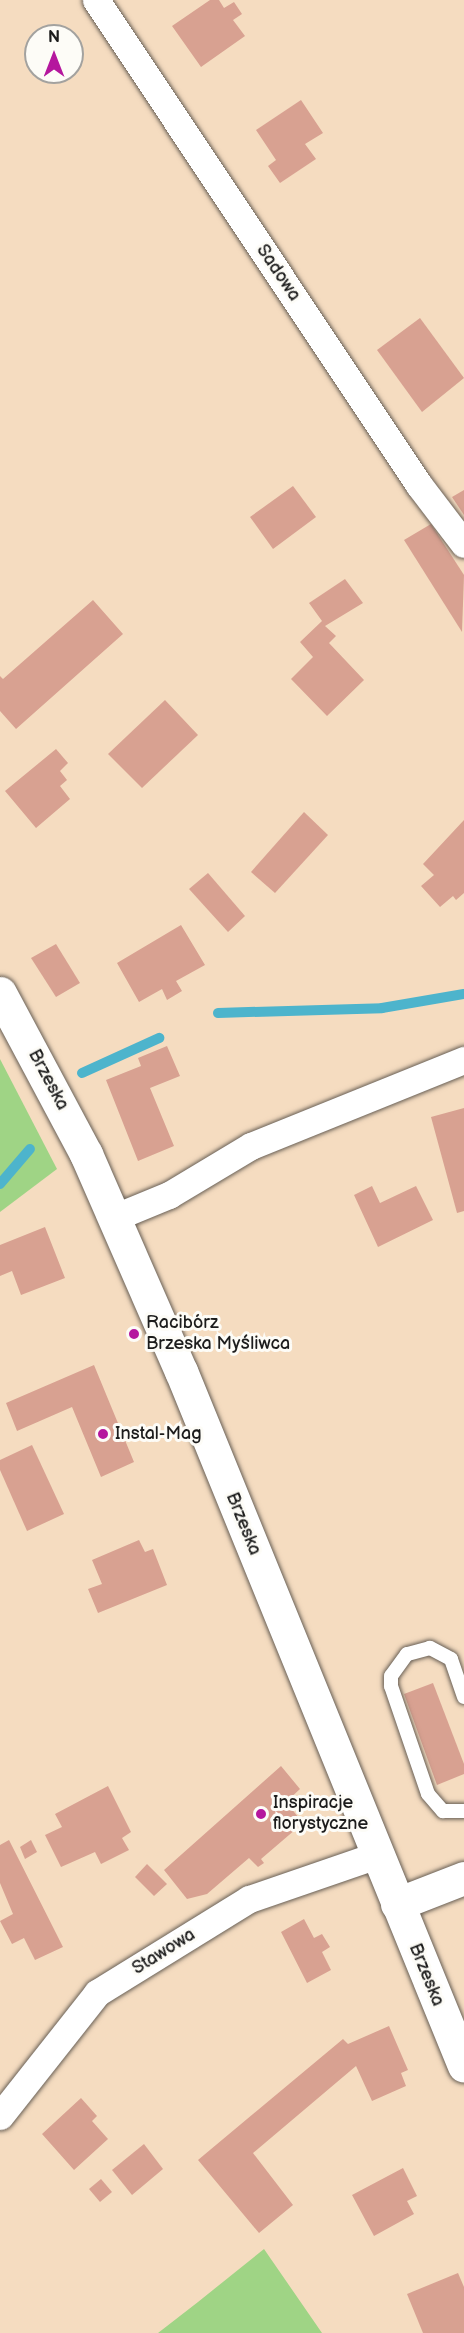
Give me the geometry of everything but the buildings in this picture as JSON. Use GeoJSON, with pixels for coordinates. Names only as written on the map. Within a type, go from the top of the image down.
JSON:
{"type":"FeatureCollection","features":[{"type":"Feature","properties":{"kind":"street","name":"Sadowa"},"geometry":{"type":"LineString","coordinates":[[96,0],[419,485],[464,544]]}},
{"type":"Feature","properties":{"kind":"street","name":"Brzeska"},"geometry":{"type":"LineString","coordinates":[[0,993],[51,1084],[181,1371],[464,2066]]}},
{"type":"Feature","properties":{"kind":"street"},"geometry":{"type":"LineString","coordinates":[[113,1218],[170,1195],[251,1146],[464,1060]]}},
{"type":"Feature","properties":{"kind":"street","name":"Stawowa"},"geometry":{"type":"LineString","coordinates":[[0,2116],[97,1993],[249,1899],[377,1855]]}},
{"type":"Feature","properties":{"kind":"street"},"geometry":{"type":"LineString","coordinates":[[397,1904],[464,1878]]}},
{"type":"Feature","properties":{"kind":"lane"},"geometry":{"type":"LineString","coordinates":[[464,1697],[450,1659],[430,1648],[407,1654],[391,1676],[391,1686],[428,1794],[443,1811],[464,1811]]}},
{"type":"Feature","properties":{"kind":"green space"},"geometry":{"type":"Polygon","coordinates":[[[0,1059],[57,1169],[0,1212],[0,1059]]]}},
{"type":"Feature","properties":{"kind":"green space"},"geometry":{"type":"Polygon","coordinates":[[[264,2249],[322,2333],[158,2333],[198,2302],[264,2249]]]}},
{"type":"Feature","properties":{"kind":"waterway"},"geometry":{"type":"LineString","coordinates":[[218,1013],[382,1008],[464,994]]}},
{"type":"Feature","properties":{"kind":"waterway"},"geometry":{"type":"LineString","coordinates":[[82,1073],[159,1038]]}},
{"type":"Feature","properties":{"kind":"waterway"},"geometry":{"type":"LineString","coordinates":[[0,1184],[30,1149]]}},
{"type":"Feature","properties":{"kind":"place","name":"Racibórz Brzeska Myśliwca"},"geometry":{"type":"Point","coordinates":[134,1334]}},
{"type":"Feature","properties":{"kind":"place","name":"Instal-Mag"},"geometry":{"type":"Point","coordinates":[103,1434]}},
{"type":"Feature","properties":{"kind":"place","name":"Inspiracje florystyczne"},"geometry":{"type":"Point","coordinates":[261,1814]}}]}
